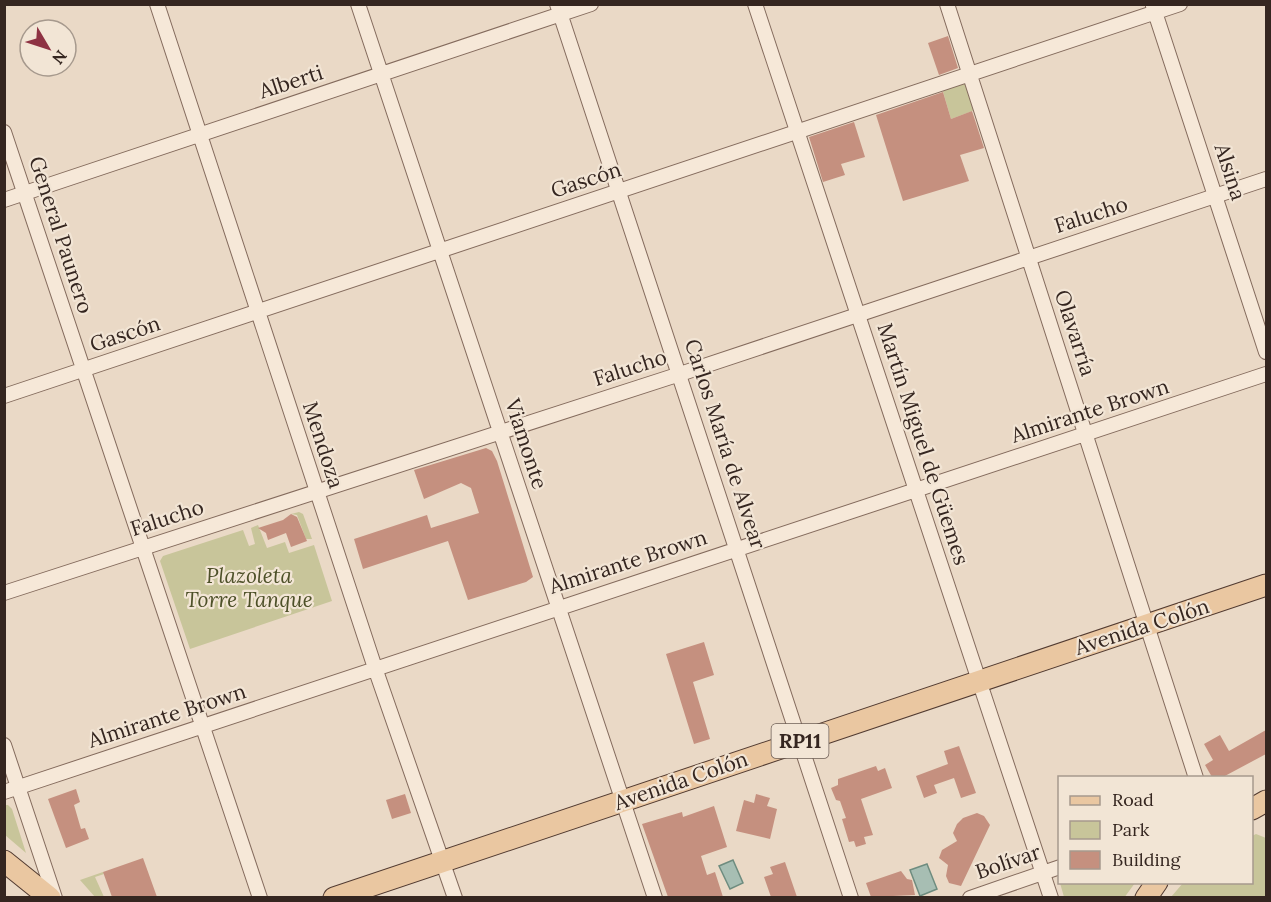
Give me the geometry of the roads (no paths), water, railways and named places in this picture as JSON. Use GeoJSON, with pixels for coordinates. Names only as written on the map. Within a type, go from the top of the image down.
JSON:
{"type":"FeatureCollection","features":[{"type":"Feature","properties":{"kind":"main road","name":"Avenida Colón"},"geometry":{"type":"LineString","coordinates":[[334,897],[1266,585]]}},
{"type":"Feature","properties":{"kind":"main road"},"geometry":{"type":"LineString","coordinates":[[4,861],[50,897]]}},
{"type":"Feature","properties":{"kind":"main road"},"geometry":{"type":"LineString","coordinates":[[1146,897],[1156,884]]}},
{"type":"Feature","properties":{"kind":"street","name":"Mendoza"},"geometry":{"type":"LineString","coordinates":[[157,4],[375,669],[455,897]]}},
{"type":"Feature","properties":{"kind":"street","name":"Viamonte"},"geometry":{"type":"LineString","coordinates":[[358,4],[655,897]]}},
{"type":"Feature","properties":{"kind":"street","name":"Alberti"},"geometry":{"type":"LineString","coordinates":[[4,200],[381,75],[559,10],[591,4]]}},
{"type":"Feature","properties":{"kind":"street","name":"Martín Miguel de Güemes"},"geometry":{"type":"LineString","coordinates":[[755,4],[1051,897]]}},
{"type":"Feature","properties":{"kind":"street","name":"Olavarría"},"geometry":{"type":"LineString","coordinates":[[947,4],[1196,776]]}},
{"type":"Feature","properties":{"kind":"street","name":"Gascón"},"geometry":{"type":"LineString","coordinates":[[4,396],[798,132],[1154,9],[1180,4]]}},
{"type":"Feature","properties":{"kind":"street","name":"Alsina"},"geometry":{"type":"LineString","coordinates":[[1154,9],[1266,352]]}},
{"type":"Feature","properties":{"kind":"street","name":"Carlos María de Alvear"},"geometry":{"type":"LineString","coordinates":[[559,10],[851,897]]}},
{"type":"Feature","properties":{"kind":"street","name":"General Paunero"},"geometry":{"type":"LineString","coordinates":[[4,132],[260,897]]}},
{"type":"Feature","properties":{"kind":"street","name":"Falucho"},"geometry":{"type":"LineString","coordinates":[[4,593],[680,374],[1266,179]]}},
{"type":"Feature","properties":{"kind":"street","name":"Almirante Brown"},"geometry":{"type":"LineString","coordinates":[[4,792],[1266,374]]}},
{"type":"Feature","properties":{"kind":"street"},"geometry":{"type":"LineString","coordinates":[[4,745],[55,897]]}},
{"type":"Feature","properties":{"kind":"street","name":"Bolívar"},"geometry":{"type":"LineString","coordinates":[[970,897],[1058,867]]}},
{"type":"Feature","properties":{"kind":"park label","name":"Plazoleta Torre Tanque"},"geometry":{"type":"Point","coordinates":[249,588]}}]}
